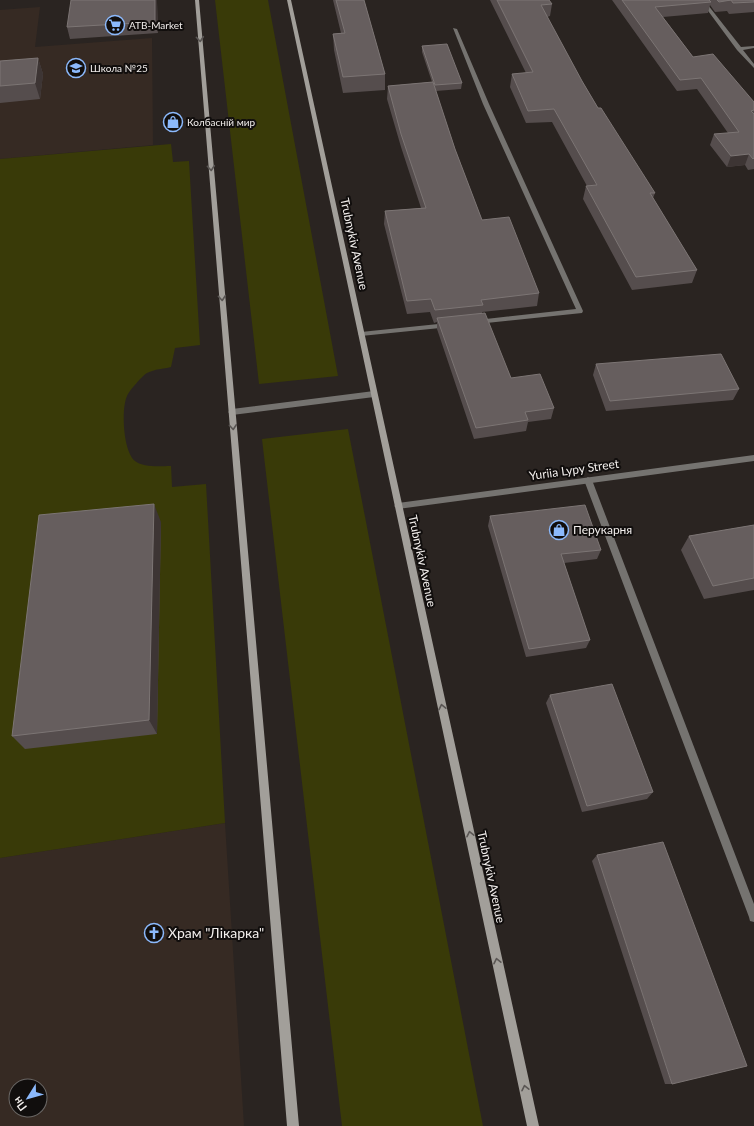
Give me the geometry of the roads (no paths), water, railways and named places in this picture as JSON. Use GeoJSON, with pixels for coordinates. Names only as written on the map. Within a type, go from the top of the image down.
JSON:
{"type":"FeatureCollection","features":[{"type":"Feature","properties":{"kind":"main road"},"geometry":{"type":"LineString","coordinates":[[196,0],[293,1126]]}},
{"type":"Feature","properties":{"kind":"main road","name":"Trubnykiv Avenue"},"geometry":{"type":"LineString","coordinates":[[289,0],[533,1126]]}},
{"type":"Feature","properties":{"kind":"street"},"geometry":{"type":"LineString","coordinates":[[702,0],[754,67]]}},
{"type":"Feature","properties":{"kind":"street"},"geometry":{"type":"LineString","coordinates":[[455,29],[486,104],[580,311],[469,323]]}},
{"type":"Feature","properties":{"kind":"street"},"geometry":{"type":"LineString","coordinates":[[739,48],[754,47]]}},
{"type":"Feature","properties":{"kind":"street"},"geometry":{"type":"LineString","coordinates":[[361,334],[453,324]]}},
{"type":"Feature","properties":{"kind":"street"},"geometry":{"type":"LineString","coordinates":[[232,412],[374,394]]}},
{"type":"Feature","properties":{"kind":"street","name":"Yuriia Lypy Street"},"geometry":{"type":"LineString","coordinates":[[398,506],[754,458]]}},
{"type":"Feature","properties":{"kind":"street"},"geometry":{"type":"LineString","coordinates":[[588,480],[754,918]]}},
{"type":"Feature","properties":{"kind":"place","name":"ATB-Market"},"geometry":{"type":"Point","coordinates":[115,25]}},
{"type":"Feature","properties":{"kind":"place","name":"Школа №25"},"geometry":{"type":"Point","coordinates":[76,68]}},
{"type":"Feature","properties":{"kind":"place","name":"Колбасній мир"},"geometry":{"type":"Point","coordinates":[173,122]}},
{"type":"Feature","properties":{"kind":"place","name":"Перукарня"},"geometry":{"type":"Point","coordinates":[559,530]}},
{"type":"Feature","properties":{"kind":"place","name":"Храм \"Лікарка\""},"geometry":{"type":"Point","coordinates":[154,933]}}]}
